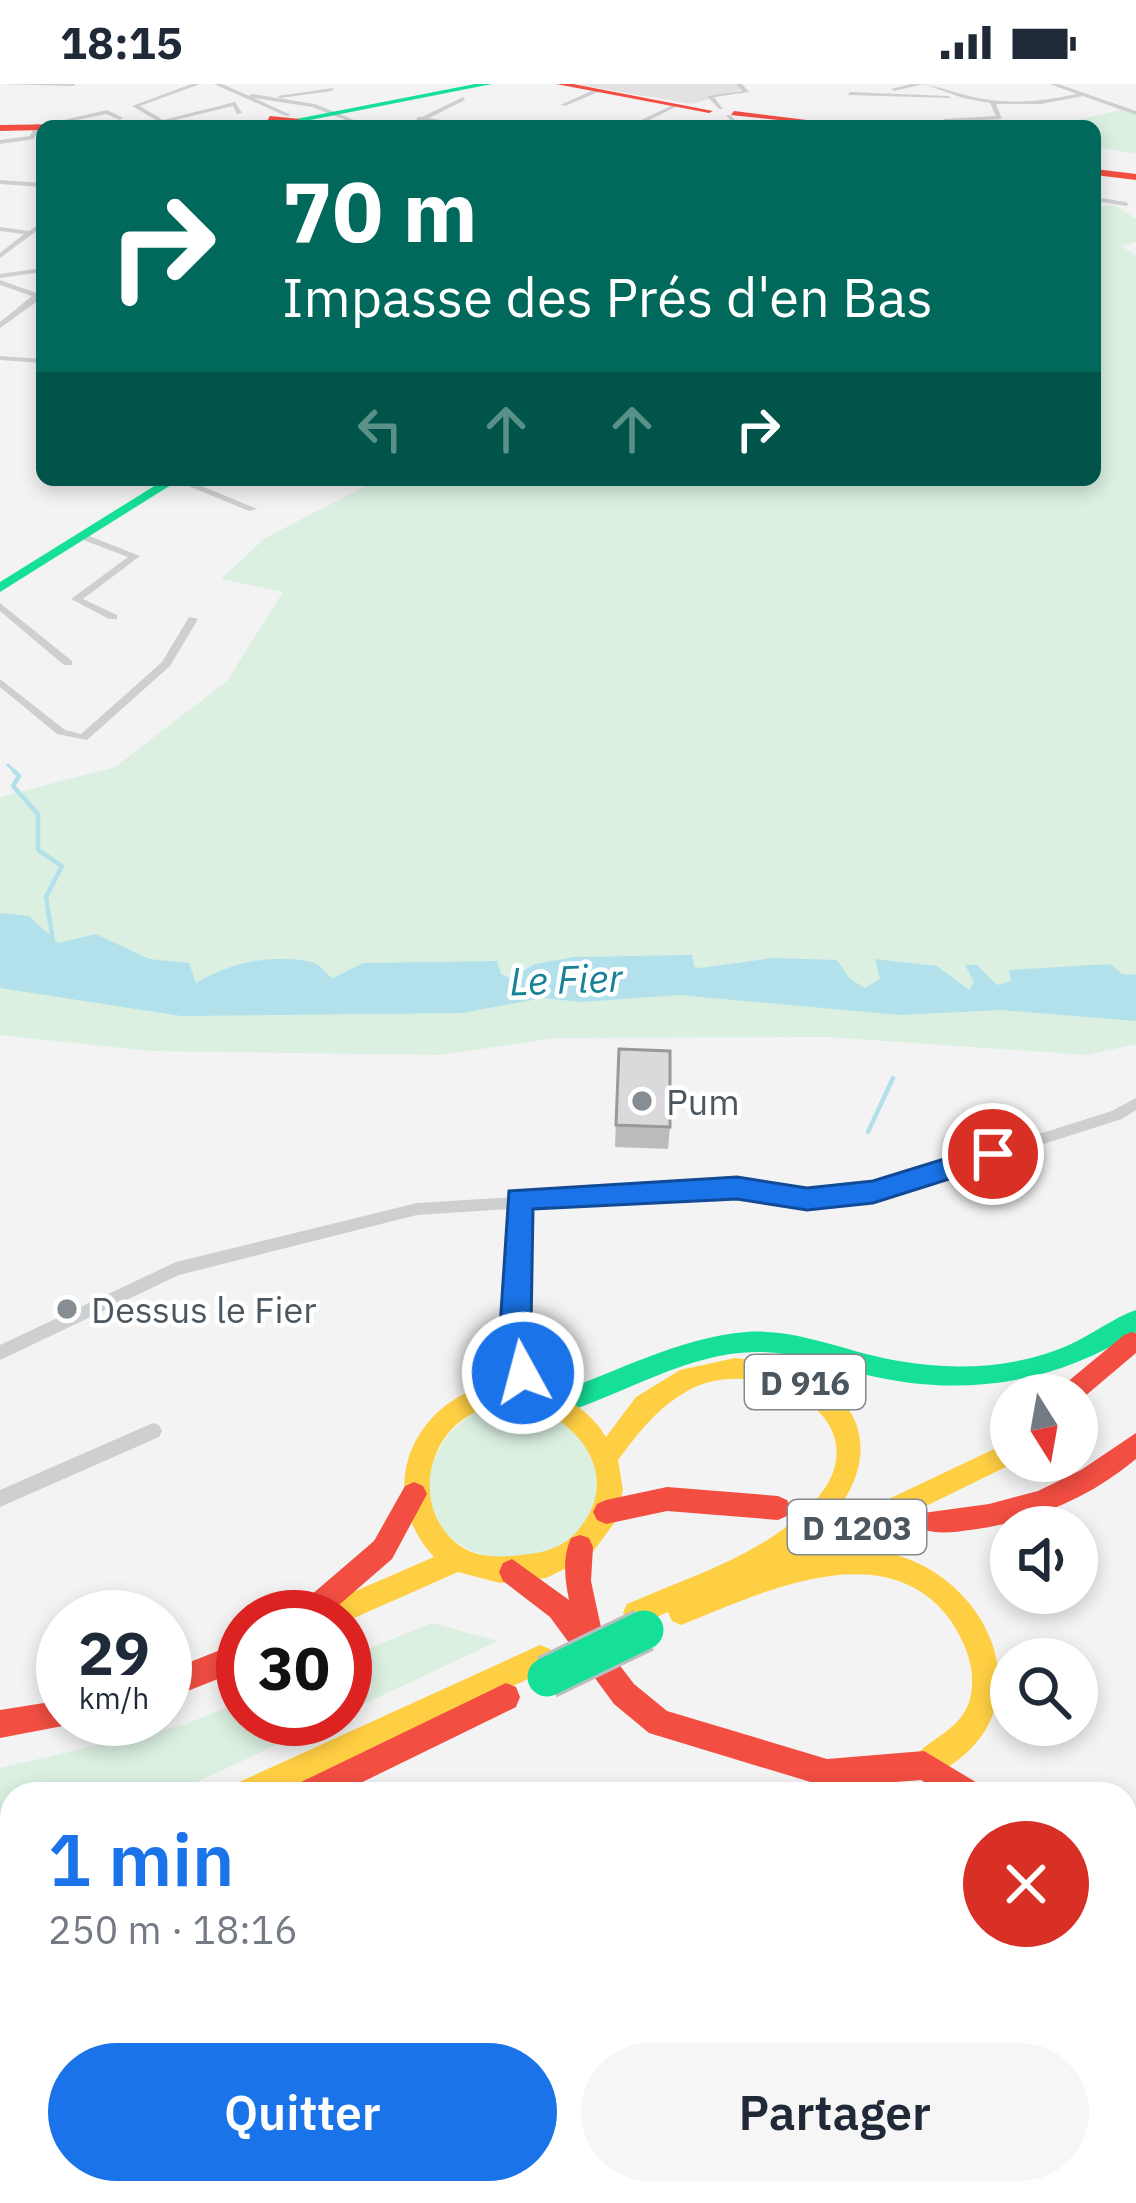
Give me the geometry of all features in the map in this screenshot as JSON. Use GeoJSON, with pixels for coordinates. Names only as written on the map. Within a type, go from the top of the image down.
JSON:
{"type":"FeatureCollection","features":[{"type":"Feature","properties":{"kind":"main road"},"geometry":{"type":"LineString","coordinates":[[209,120],[281,116],[319,97],[466,91]]}},
{"type":"Feature","properties":{"kind":"main road"},"geometry":{"type":"LineString","coordinates":[[562,95],[596,91],[771,120]]}},
{"type":"Feature","properties":{"kind":"main road"},"geometry":{"type":"LineString","coordinates":[[0,128],[36,125]]}},
{"type":"Feature","properties":{"kind":"main road"},"geometry":{"type":"LineString","coordinates":[[1101,175],[1131,190]]}},
{"type":"Feature","properties":{"kind":"main road"},"geometry":{"type":"LineString","coordinates":[[0,588],[166,486]]}},
{"type":"Feature","properties":{"kind":"main road"},"geometry":{"type":"LineString","coordinates":[[563,1402],[684,1355],[747,1342],[801,1345],[916,1375],[1005,1376],[1085,1353],[1136,1320]]}},
{"type":"Feature","properties":{"kind":"main road"},"geometry":{"type":"LineString","coordinates":[[1094,1374],[1136,1338]]}},
{"type":"Feature","properties":{"kind":"main road"},"geometry":{"type":"LineString","coordinates":[[1098,1394],[1136,1363]]}},
{"type":"Feature","properties":{"kind":"main road","name":"D 916"},"geometry":{"type":"LineString","coordinates":[[609,1454],[628,1412],[650,1392],[683,1377],[757,1370],[791,1377],[817,1390],[846,1434],[845,1478],[834,1497],[751,1558]]}},
{"type":"Feature","properties":{"kind":"main road"},"geometry":{"type":"LineString","coordinates":[[341,1590],[380,1560],[398,1535],[414,1494],[415,1463],[432,1430],[461,1405],[494,1394],[535,1392],[563,1402],[592,1423],[609,1454],[613,1483],[606,1512],[580,1547],[556,1563],[512,1572],[456,1560],[426,1531],[414,1494]]}},
{"type":"Feature","properties":{"kind":"main road","name":"D 1203"},"geometry":{"type":"LineString","coordinates":[[330,1782],[640,1622],[751,1558],[990,1441]]}},
{"type":"Feature","properties":{"kind":"main road"},"geometry":{"type":"LineString","coordinates":[[932,1521],[992,1517],[1052,1500],[1090,1481],[1136,1444]]}},
{"type":"Feature","properties":{"kind":"main road","name":"D 1203"},"geometry":{"type":"LineString","coordinates":[[640,1622],[702,1602],[990,1462]]}},
{"type":"Feature","properties":{"kind":"main road"},"geometry":{"type":"LineString","coordinates":[[606,1512],[668,1499],[778,1508]]}},
{"type":"Feature","properties":{"kind":"main road"},"geometry":{"type":"LineString","coordinates":[[580,1547],[578,1581],[597,1656]]}},
{"type":"Feature","properties":{"kind":"main road"},"geometry":{"type":"LineString","coordinates":[[372,1597],[456,1560]]}},
{"type":"Feature","properties":{"kind":"main road"},"geometry":{"type":"LineString","coordinates":[[702,1602],[860,1562],[897,1565],[932,1583],[969,1622],[982,1655],[986,1689],[968,1736],[924,1766],[827,1772]]}},
{"type":"Feature","properties":{"kind":"main road"},"geometry":{"type":"LineString","coordinates":[[512,1572],[559,1608],[624,1694],[659,1724],[858,1782]]}},
{"type":"Feature","properties":{"kind":"main road","name":"D 1203"},"geometry":{"type":"LineString","coordinates":[[273,1782],[544,1668]]}},
{"type":"Feature","properties":{"kind":"main road"},"geometry":{"type":"LineString","coordinates":[[0,1724],[36,1718]]}},
{"type":"Feature","properties":{"kind":"main road"},"geometry":{"type":"LineString","coordinates":[[924,1766],[950,1782]]}},
{"type":"Feature","properties":{"kind":"street"},"geometry":{"type":"LineString","coordinates":[[0,84],[74,84]]}},
{"type":"Feature","properties":{"kind":"street"},"geometry":{"type":"LineString","coordinates":[[120,118],[92,106],[137,103],[197,84]]}},
{"type":"Feature","properties":{"kind":"street"},"geometry":{"type":"LineString","coordinates":[[217,84],[252,96],[281,116]]}},
{"type":"Feature","properties":{"kind":"street"},"geometry":{"type":"LineString","coordinates":[[737,116],[710,96],[746,92],[739,84]]}},
{"type":"Feature","properties":{"kind":"street"},"geometry":{"type":"LineString","coordinates":[[893,97],[923,84],[957,98]]}},
{"type":"Feature","properties":{"kind":"street"},"geometry":{"type":"LineString","coordinates":[[1053,84],[1136,113]]}},
{"type":"Feature","properties":{"kind":"street"},"geometry":{"type":"LineString","coordinates":[[248,87],[281,116]]}},
{"type":"Feature","properties":{"kind":"street"},"geometry":{"type":"LineString","coordinates":[[416,120],[466,91]]}},
{"type":"Feature","properties":{"kind":"street"},"geometry":{"type":"LineString","coordinates":[[850,94],[993,104],[1082,95]]}},
{"type":"Feature","properties":{"kind":"street"},"geometry":{"type":"LineString","coordinates":[[252,96],[281,116]]}},
{"type":"Feature","properties":{"kind":"street"},"geometry":{"type":"LineString","coordinates":[[319,97],[356,120]]}},
{"type":"Feature","properties":{"kind":"street"},"geometry":{"type":"LineString","coordinates":[[137,103],[139,110],[161,120]]}},
{"type":"Feature","properties":{"kind":"street"},"geometry":{"type":"LineString","coordinates":[[945,120],[1000,118],[993,104]]}},
{"type":"Feature","properties":{"kind":"street"},"geometry":{"type":"LineString","coordinates":[[645,120],[677,105]]}},
{"type":"Feature","properties":{"kind":"street"},"geometry":{"type":"LineString","coordinates":[[67,120],[107,112]]}},
{"type":"Feature","properties":{"kind":"street"},"geometry":{"type":"LineString","coordinates":[[418,118],[432,120]]}},
{"type":"Feature","properties":{"kind":"street"},"geometry":{"type":"LineString","coordinates":[[0,142],[32,138],[36,129]]}},
{"type":"Feature","properties":{"kind":"street"},"geometry":{"type":"LineString","coordinates":[[0,182],[36,185]]}},
{"type":"Feature","properties":{"kind":"street"},"geometry":{"type":"LineString","coordinates":[[1131,190],[1135,195]]}},
{"type":"Feature","properties":{"kind":"street"},"geometry":{"type":"LineString","coordinates":[[1101,198],[1131,190]]}},
{"type":"Feature","properties":{"kind":"street"},"geometry":{"type":"LineString","coordinates":[[1131,190],[1136,215]]}},
{"type":"Feature","properties":{"kind":"street"},"geometry":{"type":"LineString","coordinates":[[0,229],[31,233]]}},
{"type":"Feature","properties":{"kind":"street"},"geometry":{"type":"LineString","coordinates":[[0,256],[36,229]]}},
{"type":"Feature","properties":{"kind":"street"},"geometry":{"type":"LineString","coordinates":[[0,245],[13,246]]}},
{"type":"Feature","properties":{"kind":"street"},"geometry":{"type":"LineString","coordinates":[[0,279],[36,271]]}},
{"type":"Feature","properties":{"kind":"street"},"geometry":{"type":"LineString","coordinates":[[0,279],[36,295]]}},
{"type":"Feature","properties":{"kind":"street"},"geometry":{"type":"LineString","coordinates":[[0,326],[36,298]]}},
{"type":"Feature","properties":{"kind":"street"},"geometry":{"type":"LineString","coordinates":[[0,358],[36,361]]}},
{"type":"Feature","properties":{"kind":"street"},"geometry":{"type":"LineString","coordinates":[[192,486],[253,509]]}},
{"type":"Feature","properties":{"kind":"street"},"geometry":{"type":"LineString","coordinates":[[81,536],[135,556],[76,598],[113,616]]}},
{"type":"Feature","properties":{"kind":"street"},"geometry":{"type":"LineString","coordinates":[[0,606],[68,663]]}},
{"type":"Feature","properties":{"kind":"street"},"geometry":{"type":"LineString","coordinates":[[0,676],[61,732],[82,738],[166,664],[193,620]]}},
{"type":"Feature","properties":{"kind":"street"},"geometry":{"type":"LineString","coordinates":[[0,1353],[176,1269],[417,1209],[737,1188],[807,1199],[873,1192],[1118,1115],[1136,1102]]}},
{"type":"Feature","properties":{"kind":"street"},"geometry":{"type":"LineString","coordinates":[[494,1394],[516,1352],[519,1199]]}},
{"type":"Feature","properties":{"kind":"street"},"geometry":{"type":"LineString","coordinates":[[516,1352],[535,1392]]}},
{"type":"Feature","properties":{"kind":"street"},"geometry":{"type":"LineString","coordinates":[[0,1498],[153,1431]]}},
{"type":"Feature","properties":{"kind":"shaded area"},"geometry":{"type":"Polygon","coordinates":[[[574,84],[735,84],[743,89],[692,104],[574,84]]]}},
{"type":"Feature","properties":{"kind":"green space"},"geometry":{"type":"Polygon","coordinates":[[[1121,110],[1136,115],[1136,154],[1101,149],[1101,120],[1080,119],[1121,110]]]}},
{"type":"Feature","properties":{"kind":"green space"},"geometry":{"type":"Polygon","coordinates":[[[1115,205],[1136,219],[1136,242],[1122,246],[1136,256],[1136,1044],[1087,1055],[826,1037],[556,1038],[441,1055],[149,1051],[0,1035],[0,797],[115,767],[227,681],[283,592],[221,579],[265,538],[365,486],[1101,486],[1101,206],[1115,205]]]}},
{"type":"Feature","properties":{"kind":"green space"},"geometry":{"type":"Polygon","coordinates":[[[528,1402],[555,1410],[594,1447],[599,1502],[583,1533],[555,1552],[522,1559],[487,1556],[457,1542],[435,1520],[427,1490],[438,1452],[464,1420],[499,1405],[528,1402]]]}},
{"type":"Feature","properties":{"kind":"green space"},"geometry":{"type":"Polygon","coordinates":[[[432,1623],[498,1641],[372,1700],[372,1647],[432,1623]]]}},
{"type":"Feature","properties":{"kind":"green space"},"geometry":{"type":"Polygon","coordinates":[[[216,1712],[216,1746],[274,1746],[197,1782],[0,1782],[0,1768],[94,1746],[192,1746],[192,1722],[216,1712]]]}},
{"type":"Feature","properties":{"kind":"water","name":"Le Fier"},"geometry":{"type":"Polygon","coordinates":[[[0,913],[29,916],[58,943],[96,934],[149,959],[189,963],[196,983],[222,970],[266,959],[311,962],[333,978],[363,963],[497,961],[501,974],[510,978],[535,964],[574,957],[692,955],[694,967],[700,968],[773,958],[837,960],[850,979],[865,988],[880,979],[875,959],[937,966],[969,990],[974,982],[965,965],[977,965],[997,985],[1011,981],[1009,970],[1110,964],[1122,974],[1136,975],[1136,1021],[1001,1010],[900,1015],[679,995],[581,1002],[543,998],[462,1013],[181,1016],[0,988],[0,913]]]}},
{"type":"Feature","properties":{"kind":"building","name":"Pum"},"geometry":{"type":"Polygon","coordinates":[[[619,1049],[670,1051],[670,1127],[616,1125],[619,1049]]]}},
{"type":"Feature","properties":{"kind":"waterway"},"geometry":{"type":"LineString","coordinates":[[8,765],[19,776],[13,786],[38,814],[38,850],[62,866],[46,897],[54,948]]}},
{"type":"Feature","properties":{"kind":"waterway"},"geometry":{"type":"LineString","coordinates":[[868,1132],[893,1078]]}},
{"type":"Feature","properties":{"kind":"traffic: fast"},"geometry":{"type":"LineString","coordinates":[[295,120],[488,84]]}},
{"type":"Feature","properties":{"kind":"traffic: fast"},"geometry":{"type":"LineString","coordinates":[[0,588],[163,486]]}},
{"type":"Feature","properties":{"kind":"traffic: fast"},"geometry":{"type":"LineString","coordinates":[[563,1402],[700,1351],[747,1342],[792,1345],[900,1372],[971,1377],[1005,1374],[1072,1355],[1136,1320]]}},
{"type":"Feature","properties":{"kind":"traffic: fast"},"geometry":{"type":"LineString","coordinates":[[547,1677],[644,1630]]}},
{"type":"Feature","properties":{"kind":"traffic: slow"},"geometry":{"type":"LineString","coordinates":[[609,1453],[645,1405],[688,1378],[735,1368],[779,1374],[817,1392],[842,1420],[851,1453],[839,1490],[799,1532],[746,1564],[636,1613]]}},
{"type":"Feature","properties":{"kind":"traffic: slow"},"geometry":{"type":"LineString","coordinates":[[507,1391],[554,1404],[587,1428],[606,1458],[610,1490],[602,1522],[580,1548],[546,1565],[500,1570],[465,1562],[442,1547],[425,1523],[416,1486],[424,1449],[447,1418],[468,1404],[507,1391]]}},
{"type":"Feature","properties":{"kind":"traffic: slow"},"geometry":{"type":"LineString","coordinates":[[767,1571],[990,1462]]}},
{"type":"Feature","properties":{"kind":"traffic: slow"},"geometry":{"type":"LineString","coordinates":[[372,1597],[456,1560]]}},
{"type":"Feature","properties":{"kind":"traffic: slow"},"geometry":{"type":"LineString","coordinates":[[681,1612],[786,1574],[844,1562],[871,1561],[917,1574],[938,1588],[971,1628],[986,1677],[973,1724],[957,1743],[924,1765]]}},
{"type":"Feature","properties":{"kind":"traffic: slow"},"geometry":{"type":"LineString","coordinates":[[271,1782],[540,1659]]}},
{"type":"Feature","properties":{"kind":"traffic: slow"},"geometry":{"type":"LineString","coordinates":[[845,1778],[858,1782]]}},
{"type":"Feature","properties":{"kind":"traffic: jam"},"geometry":{"type":"LineString","coordinates":[[560,84],[709,111]]}},
{"type":"Feature","properties":{"kind":"traffic: jam"},"geometry":{"type":"LineString","coordinates":[[734,113],[786,120]]}},
{"type":"Feature","properties":{"kind":"traffic: jam"},"geometry":{"type":"LineString","coordinates":[[271,120],[296,119],[292,120]]}},
{"type":"Feature","properties":{"kind":"traffic: jam"},"geometry":{"type":"LineString","coordinates":[[0,128],[36,127]]}},
{"type":"Feature","properties":{"kind":"traffic: jam"},"geometry":{"type":"LineString","coordinates":[[1101,173],[1136,177]]}},
{"type":"Feature","properties":{"kind":"traffic: jam"},"geometry":{"type":"LineString","coordinates":[[1094,1374],[1132,1342]]}},
{"type":"Feature","properties":{"kind":"traffic: jam"},"geometry":{"type":"LineString","coordinates":[[932,1521],[989,1516],[1042,1502],[1090,1478],[1136,1444]]}},
{"type":"Feature","properties":{"kind":"traffic: jam"},"geometry":{"type":"LineString","coordinates":[[336,1590],[383,1550],[414,1494]]}},
{"type":"Feature","properties":{"kind":"traffic: jam"},"geometry":{"type":"LineString","coordinates":[[606,1512],[667,1499],[778,1508]]}},
{"type":"Feature","properties":{"kind":"traffic: jam"},"geometry":{"type":"LineString","coordinates":[[580,1547],[578,1581],[593,1642]]}},
{"type":"Feature","properties":{"kind":"traffic: jam"},"geometry":{"type":"LineString","coordinates":[[512,1572],[559,1608],[624,1694],[659,1723],[827,1773],[924,1765]]}},
{"type":"Feature","properties":{"kind":"traffic: jam"},"geometry":{"type":"LineString","coordinates":[[192,1675],[216,1666]]}},
{"type":"Feature","properties":{"kind":"traffic: jam"},"geometry":{"type":"LineString","coordinates":[[332,1782],[506,1697]]}},
{"type":"Feature","properties":{"kind":"traffic: jam"},"geometry":{"type":"LineString","coordinates":[[0,1724],[36,1718]]}},
{"type":"Feature","properties":{"kind":"traffic: jam"},"geometry":{"type":"LineString","coordinates":[[924,1765],[950,1782]]}},
{"type":"Feature","properties":{"kind":"place","name":"Pum"},"geometry":{"type":"Point","coordinates":[642,1101]}},
{"type":"Feature","properties":{"kind":"place","name":"Dessus le Fier"},"geometry":{"type":"Point","coordinates":[67,1309]}},
{"type":"Feature","properties":{"kind":"route"},"geometry":{"type":"LineString","coordinates":[[523,1373],[515,1328],[519,1199],[737,1188],[807,1199],[873,1192],[993,1154]]}}]}
